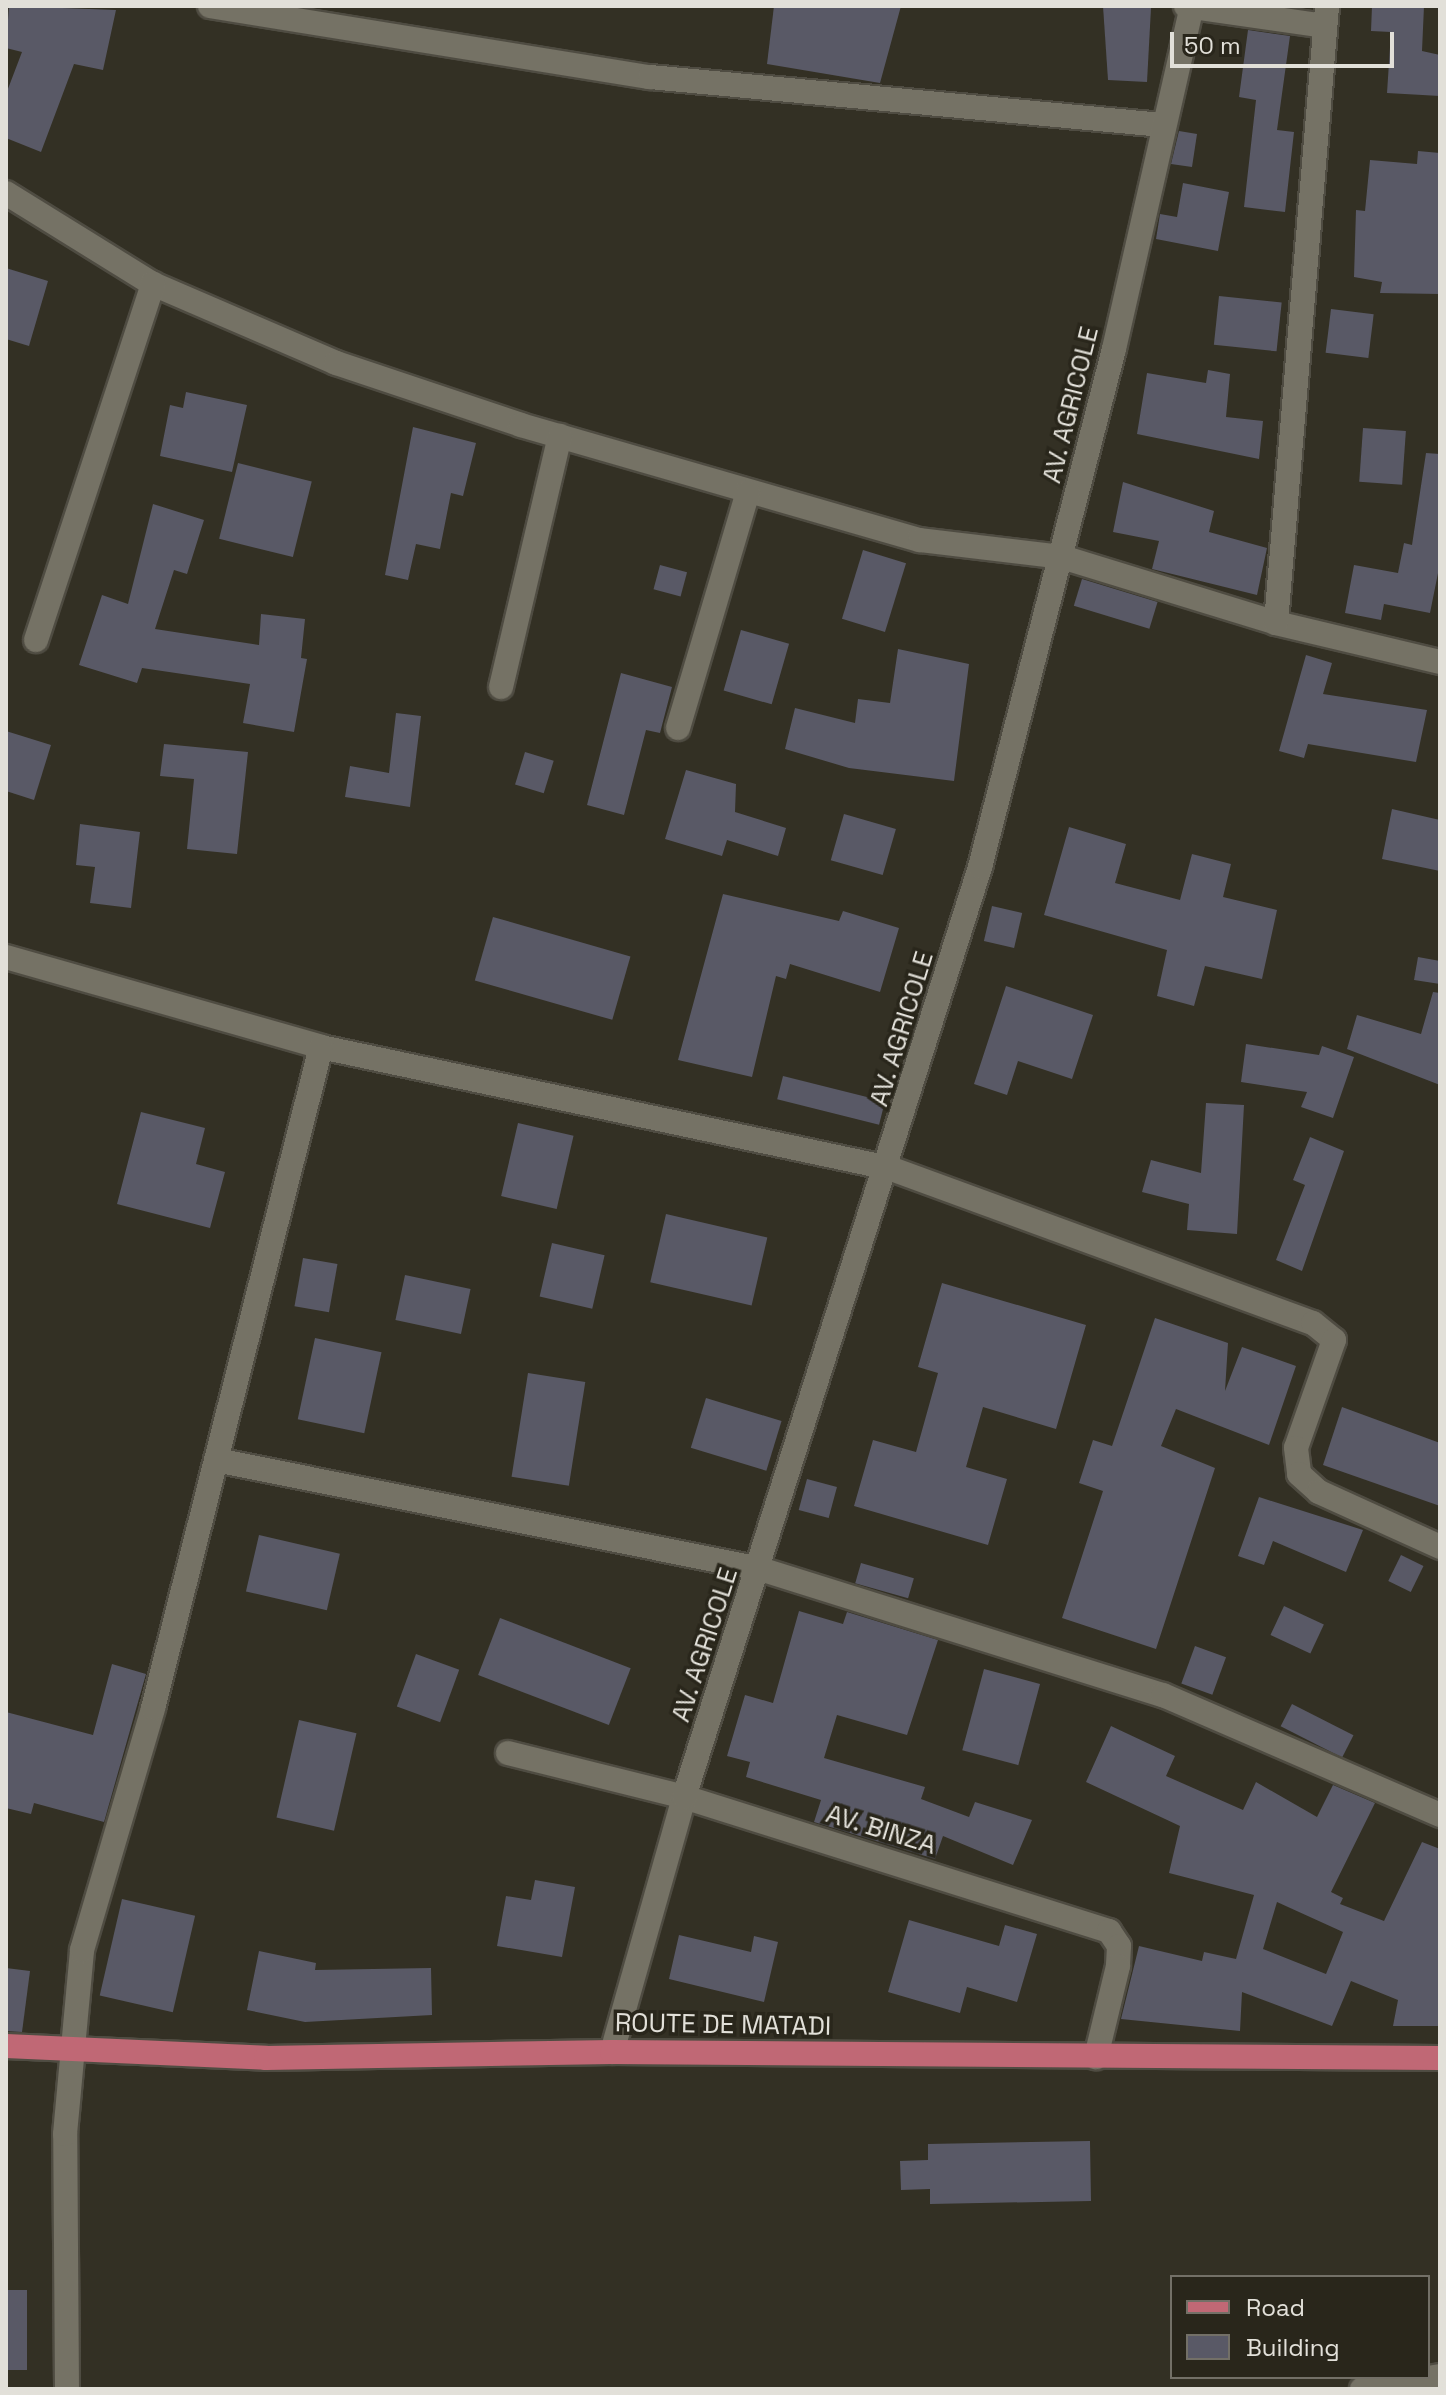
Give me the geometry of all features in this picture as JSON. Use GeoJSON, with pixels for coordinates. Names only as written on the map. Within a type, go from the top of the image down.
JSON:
{"type":"FeatureCollection","features":[{"type":"Feature","properties":{"kind":"main road","name":"ROUTE DE MATADI"},"geometry":{"type":"LineString","coordinates":[[6,2046],[266,2058],[612,2052],[1440,2058]]}},
{"type":"Feature","properties":{"kind":"street"},"geometry":{"type":"LineString","coordinates":[[210,6],[650,77],[1163,125]]}},
{"type":"Feature","properties":{"kind":"street"},"geometry":{"type":"LineString","coordinates":[[1189,6],[1326,16],[1276,623]]}},
{"type":"Feature","properties":{"kind":"street","name":"AV. AGRICOLE"},"geometry":{"type":"LineString","coordinates":[[612,2052],[684,1797],[889,1168],[1062,557],[1189,6]]}},
{"type":"Feature","properties":{"kind":"street"},"geometry":{"type":"LineString","coordinates":[[6,193],[153,284],[336,363],[560,436],[920,540],[1062,557],[1276,623],[1440,662]]}},
{"type":"Feature","properties":{"kind":"street"},"geometry":{"type":"LineString","coordinates":[[36,640],[153,284]]}},
{"type":"Feature","properties":{"kind":"street"},"geometry":{"type":"LineString","coordinates":[[501,687],[560,436]]}},
{"type":"Feature","properties":{"kind":"street"},"geometry":{"type":"LineString","coordinates":[[678,728],[748,492]]}},
{"type":"Feature","properties":{"kind":"street"},"geometry":{"type":"LineString","coordinates":[[6,957],[321,1047],[889,1168],[1313,1323],[1334,1340],[1296,1448],[1299,1474],[1319,1492],[1440,1547]]}},
{"type":"Feature","properties":{"kind":"street"},"geometry":{"type":"LineString","coordinates":[[67,2389],[69,2051],[82,1950],[216,1460],[321,1047]]}},
{"type":"Feature","properties":{"kind":"street"},"geometry":{"type":"LineString","coordinates":[[216,1460],[760,1569],[1163,1695],[1440,1815]]}},
{"type":"Feature","properties":{"kind":"street","name":"AV. BINZA"},"geometry":{"type":"LineString","coordinates":[[508,1753],[684,1797],[1109,1931],[1119,1946],[1118,1966],[1096,2057]]}},
{"type":"Feature","properties":{"kind":"street"},"geometry":{"type":"LineString","coordinates":[[1362,2389],[1422,2379]]}},
{"type":"Feature","properties":{"kind":"building"},"geometry":{"type":"Polygon","coordinates":[[[9,6],[116,10],[103,70],[74,64],[41,152],[6,138],[6,94],[22,52],[6,48],[9,6]]]}},
{"type":"Feature","properties":{"kind":"building"},"geometry":{"type":"Polygon","coordinates":[[[774,6],[901,6],[880,83],[767,64],[774,6]]]}},
{"type":"Feature","properties":{"kind":"building"},"geometry":{"type":"Polygon","coordinates":[[[1103,6],[1151,8],[1147,82],[1108,80],[1103,6]]]}},
{"type":"Feature","properties":{"kind":"building"},"geometry":{"type":"Polygon","coordinates":[[[1372,6],[1424,6],[1422,51],[1440,55],[1440,96],[1387,93],[1391,32],[1371,31],[1372,6]]]}},
{"type":"Feature","properties":{"kind":"building"},"geometry":{"type":"Polygon","coordinates":[[[1248,30],[1290,36],[1277,130],[1294,132],[1285,212],[1244,207],[1256,100],[1239,97],[1248,30]]]}},
{"type":"Feature","properties":{"kind":"building"},"geometry":{"type":"Polygon","coordinates":[[[1179,131],[1197,134],[1192,167],[1171,164],[1179,131]]]}},
{"type":"Feature","properties":{"kind":"building"},"geometry":{"type":"Polygon","coordinates":[[[1418,151],[1440,153],[1440,294],[1380,293],[1382,282],[1354,277],[1356,210],[1365,211],[1370,160],[1417,164],[1418,151]]]}},
{"type":"Feature","properties":{"kind":"building"},"geometry":{"type":"Polygon","coordinates":[[[1183,183],[1229,192],[1218,251],[1156,239],[1160,214],[1177,217],[1183,183]]]}},
{"type":"Feature","properties":{"kind":"building"},"geometry":{"type":"Polygon","coordinates":[[[6,268],[48,281],[29,346],[6,339],[6,268]]]}},
{"type":"Feature","properties":{"kind":"building"},"geometry":{"type":"Polygon","coordinates":[[[1219,296],[1282,303],[1277,351],[1214,345],[1219,296]]]}},
{"type":"Feature","properties":{"kind":"building"},"geometry":{"type":"Polygon","coordinates":[[[1331,309],[1374,314],[1368,358],[1326,353],[1331,309]]]}},
{"type":"Feature","properties":{"kind":"building"},"geometry":{"type":"Polygon","coordinates":[[[1208,370],[1230,374],[1226,417],[1263,421],[1259,459],[1137,434],[1147,373],[1206,383],[1208,370]]]}},
{"type":"Feature","properties":{"kind":"building"},"geometry":{"type":"Polygon","coordinates":[[[186,392],[247,405],[232,472],[160,456],[170,405],[183,408],[186,392]]]}},
{"type":"Feature","properties":{"kind":"building"},"geometry":{"type":"Polygon","coordinates":[[[413,427],[476,443],[463,496],[451,493],[440,549],[416,544],[408,580],[385,575],[413,427]]]}},
{"type":"Feature","properties":{"kind":"building"},"geometry":{"type":"Polygon","coordinates":[[[1363,428],[1406,431],[1402,485],[1359,482],[1363,428]]]}},
{"type":"Feature","properties":{"kind":"building"},"geometry":{"type":"Polygon","coordinates":[[[1426,453],[1440,454],[1440,563],[1430,613],[1384,604],[1381,620],[1345,613],[1354,565],[1398,573],[1404,543],[1412,545],[1426,453]]]}},
{"type":"Feature","properties":{"kind":"building"},"geometry":{"type":"Polygon","coordinates":[[[238,463],[312,481],[293,557],[219,539],[238,463]]]}},
{"type":"Feature","properties":{"kind":"building"},"geometry":{"type":"Polygon","coordinates":[[[1123,482],[1214,511],[1209,532],[1267,548],[1257,595],[1152,569],[1159,541],[1113,532],[1123,482]]]}},
{"type":"Feature","properties":{"kind":"building"},"geometry":{"type":"Polygon","coordinates":[[[153,504],[204,520],[187,574],[174,570],[155,629],[259,645],[261,614],[305,619],[301,658],[307,659],[294,732],[243,723],[250,684],[142,668],[137,683],[79,665],[102,595],[128,604],[153,504]]]}},
{"type":"Feature","properties":{"kind":"building"},"geometry":{"type":"Polygon","coordinates":[[[863,550],[906,563],[885,632],[842,619],[863,550]]]}},
{"type":"Feature","properties":{"kind":"building"},"geometry":{"type":"Polygon","coordinates":[[[660,565],[687,572],[681,596],[654,589],[660,565]]]}},
{"type":"Feature","properties":{"kind":"building"},"geometry":{"type":"Polygon","coordinates":[[[1082,579],[1158,602],[1149,629],[1074,606],[1082,579]]]}},
{"type":"Feature","properties":{"kind":"building"},"geometry":{"type":"Polygon","coordinates":[[[741,630],[789,644],[772,704],[724,691],[741,630]]]}},
{"type":"Feature","properties":{"kind":"building"},"geometry":{"type":"Polygon","coordinates":[[[898,649],[969,664],[954,781],[849,768],[785,749],[795,708],[855,723],[858,699],[890,703],[898,649]]]}},
{"type":"Feature","properties":{"kind":"building"},"geometry":{"type":"Polygon","coordinates":[[[1306,655],[1332,663],[1323,694],[1427,710],[1416,762],[1308,744],[1304,758],[1279,751],[1306,655]]]}},
{"type":"Feature","properties":{"kind":"building"},"geometry":{"type":"Polygon","coordinates":[[[621,673],[672,687],[660,733],[646,730],[624,815],[587,805],[621,673]]]}},
{"type":"Feature","properties":{"kind":"building"},"geometry":{"type":"Polygon","coordinates":[[[396,713],[421,716],[410,807],[345,797],[350,766],[389,773],[396,713]]]}},
{"type":"Feature","properties":{"kind":"building"},"geometry":{"type":"Polygon","coordinates":[[[6,731],[51,745],[34,800],[6,791],[6,731]]]}},
{"type":"Feature","properties":{"kind":"building"},"geometry":{"type":"Polygon","coordinates":[[[164,744],[248,752],[237,854],[187,849],[194,779],[160,776],[164,744]]]}},
{"type":"Feature","properties":{"kind":"building"},"geometry":{"type":"Polygon","coordinates":[[[525,752],[554,761],[544,793],[515,785],[525,752]]]}},
{"type":"Feature","properties":{"kind":"building"},"geometry":{"type":"Polygon","coordinates":[[[686,770],[736,784],[735,812],[786,828],[778,856],[727,840],[722,856],[665,839],[686,770]]]}},
{"type":"Feature","properties":{"kind":"building"},"geometry":{"type":"Polygon","coordinates":[[[1392,809],[1440,820],[1440,871],[1382,859],[1392,809]]]}},
{"type":"Feature","properties":{"kind":"building"},"geometry":{"type":"Polygon","coordinates":[[[844,814],[896,829],[883,875],[831,860],[844,814]]]}},
{"type":"Feature","properties":{"kind":"building"},"geometry":{"type":"Polygon","coordinates":[[[80,824],[140,832],[131,908],[90,903],[95,867],[76,865],[80,824]]]}},
{"type":"Feature","properties":{"kind":"building"},"geometry":{"type":"Polygon","coordinates":[[[1069,827],[1126,844],[1115,883],[1180,900],[1192,854],[1231,864],[1223,897],[1277,910],[1262,979],[1205,966],[1194,1006],[1157,996],[1167,950],[1044,915],[1069,827]]]}},
{"type":"Feature","properties":{"kind":"building"},"geometry":{"type":"Polygon","coordinates":[[[723,894],[839,921],[843,911],[899,928],[880,992],[790,964],[786,979],[776,976],[752,1077],[678,1060],[723,894]]]}},
{"type":"Feature","properties":{"kind":"building"},"geometry":{"type":"Polygon","coordinates":[[[992,906],[1022,913],[1014,948],[984,941],[992,906]]]}},
{"type":"Feature","properties":{"kind":"building"},"geometry":{"type":"Polygon","coordinates":[[[493,917],[630,956],[612,1020],[475,980],[493,917]]]}},
{"type":"Feature","properties":{"kind":"building"},"geometry":{"type":"Polygon","coordinates":[[[1418,957],[1440,961],[1440,984],[1414,980],[1418,957]]]}},
{"type":"Feature","properties":{"kind":"building"},"geometry":{"type":"Polygon","coordinates":[[[1006,986],[1093,1015],[1072,1079],[1018,1061],[1007,1095],[974,1084],[1006,986]]]}},
{"type":"Feature","properties":{"kind":"building"},"geometry":{"type":"Polygon","coordinates":[[[1433,992],[1440,993],[1440,1085],[1347,1049],[1357,1015],[1421,1034],[1433,992]]]}},
{"type":"Feature","properties":{"kind":"building"},"geometry":{"type":"Polygon","coordinates":[[[1246,1044],[1319,1055],[1322,1046],[1354,1057],[1333,1118],[1301,1107],[1307,1092],[1241,1082],[1246,1044]]]}},
{"type":"Feature","properties":{"kind":"building"},"geometry":{"type":"Polygon","coordinates":[[[783,1076],[885,1101],[879,1125],[777,1099],[783,1076]]]}},
{"type":"Feature","properties":{"kind":"building"},"geometry":{"type":"Polygon","coordinates":[[[1206,1103],[1244,1105],[1237,1234],[1187,1230],[1189,1204],[1142,1192],[1151,1160],[1201,1173],[1206,1103]]]}},
{"type":"Feature","properties":{"kind":"building"},"geometry":{"type":"Polygon","coordinates":[[[141,1112],[205,1128],[196,1164],[225,1172],[210,1228],[117,1204],[141,1112]]]}},
{"type":"Feature","properties":{"kind":"building"},"geometry":{"type":"Polygon","coordinates":[[[518,1123],[574,1136],[557,1209],[501,1196],[518,1123]]]}},
{"type":"Feature","properties":{"kind":"building"},"geometry":{"type":"Polygon","coordinates":[[[1310,1137],[1344,1151],[1302,1271],[1276,1260],[1305,1185],[1293,1180],[1310,1137]]]}},
{"type":"Feature","properties":{"kind":"building"},"geometry":{"type":"Polygon","coordinates":[[[666,1214],[767,1237],[752,1306],[650,1282],[666,1214]]]}},
{"type":"Feature","properties":{"kind":"building"},"geometry":{"type":"Polygon","coordinates":[[[552,1243],[605,1255],[592,1309],[540,1297],[552,1243]]]}},
{"type":"Feature","properties":{"kind":"building"},"geometry":{"type":"Polygon","coordinates":[[[303,1258],[337,1264],[329,1312],[294,1306],[303,1258]]]}},
{"type":"Feature","properties":{"kind":"building"},"geometry":{"type":"Polygon","coordinates":[[[405,1275],[471,1289],[461,1334],[395,1320],[405,1275]]]}},
{"type":"Feature","properties":{"kind":"building"},"geometry":{"type":"Polygon","coordinates":[[[942,1283],[1086,1325],[1056,1429],[983,1407],[966,1467],[1007,1479],[988,1545],[854,1506],[873,1440],[916,1452],[938,1373],[918,1367],[942,1283]]]}},
{"type":"Feature","properties":{"kind":"building"},"geometry":{"type":"Polygon","coordinates":[[[1155,1318],[1228,1343],[1225,1391],[1242,1347],[1296,1366],[1269,1445],[1176,1409],[1161,1446],[1215,1468],[1156,1649],[1062,1618],[1103,1491],[1079,1483],[1093,1440],[1112,1446],[1155,1318]]]}},
{"type":"Feature","properties":{"kind":"building"},"geometry":{"type":"Polygon","coordinates":[[[315,1338],[382,1352],[364,1433],[298,1419],[315,1338]]]}},
{"type":"Feature","properties":{"kind":"building"},"geometry":{"type":"Polygon","coordinates":[[[528,1373],[585,1382],[569,1486],[512,1477],[528,1373]]]}},
{"type":"Feature","properties":{"kind":"building"},"geometry":{"type":"Polygon","coordinates":[[[706,1398],[782,1421],[766,1471],[691,1448],[706,1398]]]}},
{"type":"Feature","properties":{"kind":"building"},"geometry":{"type":"Polygon","coordinates":[[[1342,1407],[1440,1443],[1440,1506],[1323,1465],[1342,1407]]]}},
{"type":"Feature","properties":{"kind":"building"},"geometry":{"type":"Polygon","coordinates":[[[807,1479],[837,1487],[829,1518],[799,1510],[807,1479]]]}},
{"type":"Feature","properties":{"kind":"building"},"geometry":{"type":"Polygon","coordinates":[[[1259,1497],[1363,1530],[1346,1572],[1273,1541],[1264,1565],[1238,1556],[1259,1497]]]}},
{"type":"Feature","properties":{"kind":"building"},"geometry":{"type":"Polygon","coordinates":[[[259,1535],[340,1554],[327,1610],[246,1592],[259,1535]]]}},
{"type":"Feature","properties":{"kind":"building"},"geometry":{"type":"Polygon","coordinates":[[[1401,1555],[1423,1566],[1411,1592],[1388,1581],[1401,1555]]]}},
{"type":"Feature","properties":{"kind":"building"},"geometry":{"type":"Polygon","coordinates":[[[861,1563],[914,1578],[908,1598],[855,1583],[861,1563]]]}},
{"type":"Feature","properties":{"kind":"building"},"geometry":{"type":"Polygon","coordinates":[[[1284,1606],[1324,1625],[1310,1654],[1270,1635],[1284,1606]]]}},
{"type":"Feature","properties":{"kind":"building"},"geometry":{"type":"Polygon","coordinates":[[[799,1611],[843,1624],[847,1612],[938,1640],[907,1735],[837,1715],[824,1758],[925,1787],[921,1799],[969,1817],[975,1802],[1032,1820],[1013,1865],[943,1836],[935,1859],[814,1822],[821,1800],[746,1777],[750,1762],[727,1756],[745,1695],[773,1703],[799,1611]]]}},
{"type":"Feature","properties":{"kind":"building"},"geometry":{"type":"Polygon","coordinates":[[[500,1618],[631,1668],[609,1725],[478,1675],[500,1618]]]}},
{"type":"Feature","properties":{"kind":"building"},"geometry":{"type":"Polygon","coordinates":[[[1195,1646],[1226,1657],[1212,1695],[1181,1684],[1195,1646]]]}},
{"type":"Feature","properties":{"kind":"building"},"geometry":{"type":"Polygon","coordinates":[[[416,1654],[459,1670],[440,1722],[397,1707],[416,1654]]]}},
{"type":"Feature","properties":{"kind":"building"},"geometry":{"type":"Polygon","coordinates":[[[112,1664],[146,1674],[104,1822],[34,1803],[31,1814],[6,1808],[6,1712],[93,1735],[112,1664]]]}},
{"type":"Feature","properties":{"kind":"building"},"geometry":{"type":"Polygon","coordinates":[[[984,1669],[1040,1684],[1018,1765],[962,1750],[984,1669]]]}},
{"type":"Feature","properties":{"kind":"building"},"geometry":{"type":"Polygon","coordinates":[[[1292,1704],[1353,1735],[1342,1758],[1281,1726],[1292,1704]]]}},
{"type":"Feature","properties":{"kind":"building"},"geometry":{"type":"Polygon","coordinates":[[[299,1720],[356,1733],[334,1831],[277,1817],[299,1720]]]}},
{"type":"Feature","properties":{"kind":"building"},"geometry":{"type":"Polygon","coordinates":[[[1111,1726],[1175,1756],[1166,1776],[1243,1810],[1256,1782],[1317,1817],[1333,1785],[1375,1803],[1331,1892],[1343,1898],[1340,1904],[1384,1921],[1422,1842],[1440,1849],[1440,2026],[1393,2026],[1398,2000],[1351,1981],[1332,2026],[1242,1992],[1240,2031],[1121,2019],[1139,1946],[1202,1961],[1204,1952],[1236,1959],[1254,1895],[1169,1873],[1180,1826],[1086,1782],[1111,1726]],[[1277,1902],[1263,1949],[1326,1974],[1343,1932],[1277,1902]]]}},
{"type":"Feature","properties":{"kind":"building"},"geometry":{"type":"Polygon","coordinates":[[[535,1880],[575,1887],[562,1957],[497,1946],[506,1896],[531,1900],[535,1880]]]}},
{"type":"Feature","properties":{"kind":"building"},"geometry":{"type":"Polygon","coordinates":[[[122,1899],[195,1916],[173,2012],[100,1995],[122,1899]]]}},
{"type":"Feature","properties":{"kind":"building"},"geometry":{"type":"Polygon","coordinates":[[[909,1920],[999,1946],[1005,1925],[1037,1934],[1017,2002],[967,1987],[960,2013],[888,1992],[909,1920]]]}},
{"type":"Feature","properties":{"kind":"building"},"geometry":{"type":"Polygon","coordinates":[[[679,1935],[751,1952],[754,1936],[778,1942],[764,2002],[669,1979],[679,1935]]]}},
{"type":"Feature","properties":{"kind":"building"},"geometry":{"type":"Polygon","coordinates":[[[259,1951],[316,1963],[315,1970],[431,1968],[432,2015],[305,2022],[247,2010],[259,1951]]]}},
{"type":"Feature","properties":{"kind":"building"},"geometry":{"type":"Polygon","coordinates":[[[6,1968],[30,1971],[22,2032],[6,2031],[6,1968]]]}},
{"type":"Feature","properties":{"kind":"building"},"geometry":{"type":"Polygon","coordinates":[[[1090,2141],[1091,2201],[930,2204],[930,2189],[901,2190],[900,2161],[928,2160],[928,2144],[1090,2141]]]}},
{"type":"Feature","properties":{"kind":"building"},"geometry":{"type":"Polygon","coordinates":[[[6,2290],[27,2290],[27,2370],[6,2370],[6,2290]]]}}]}
